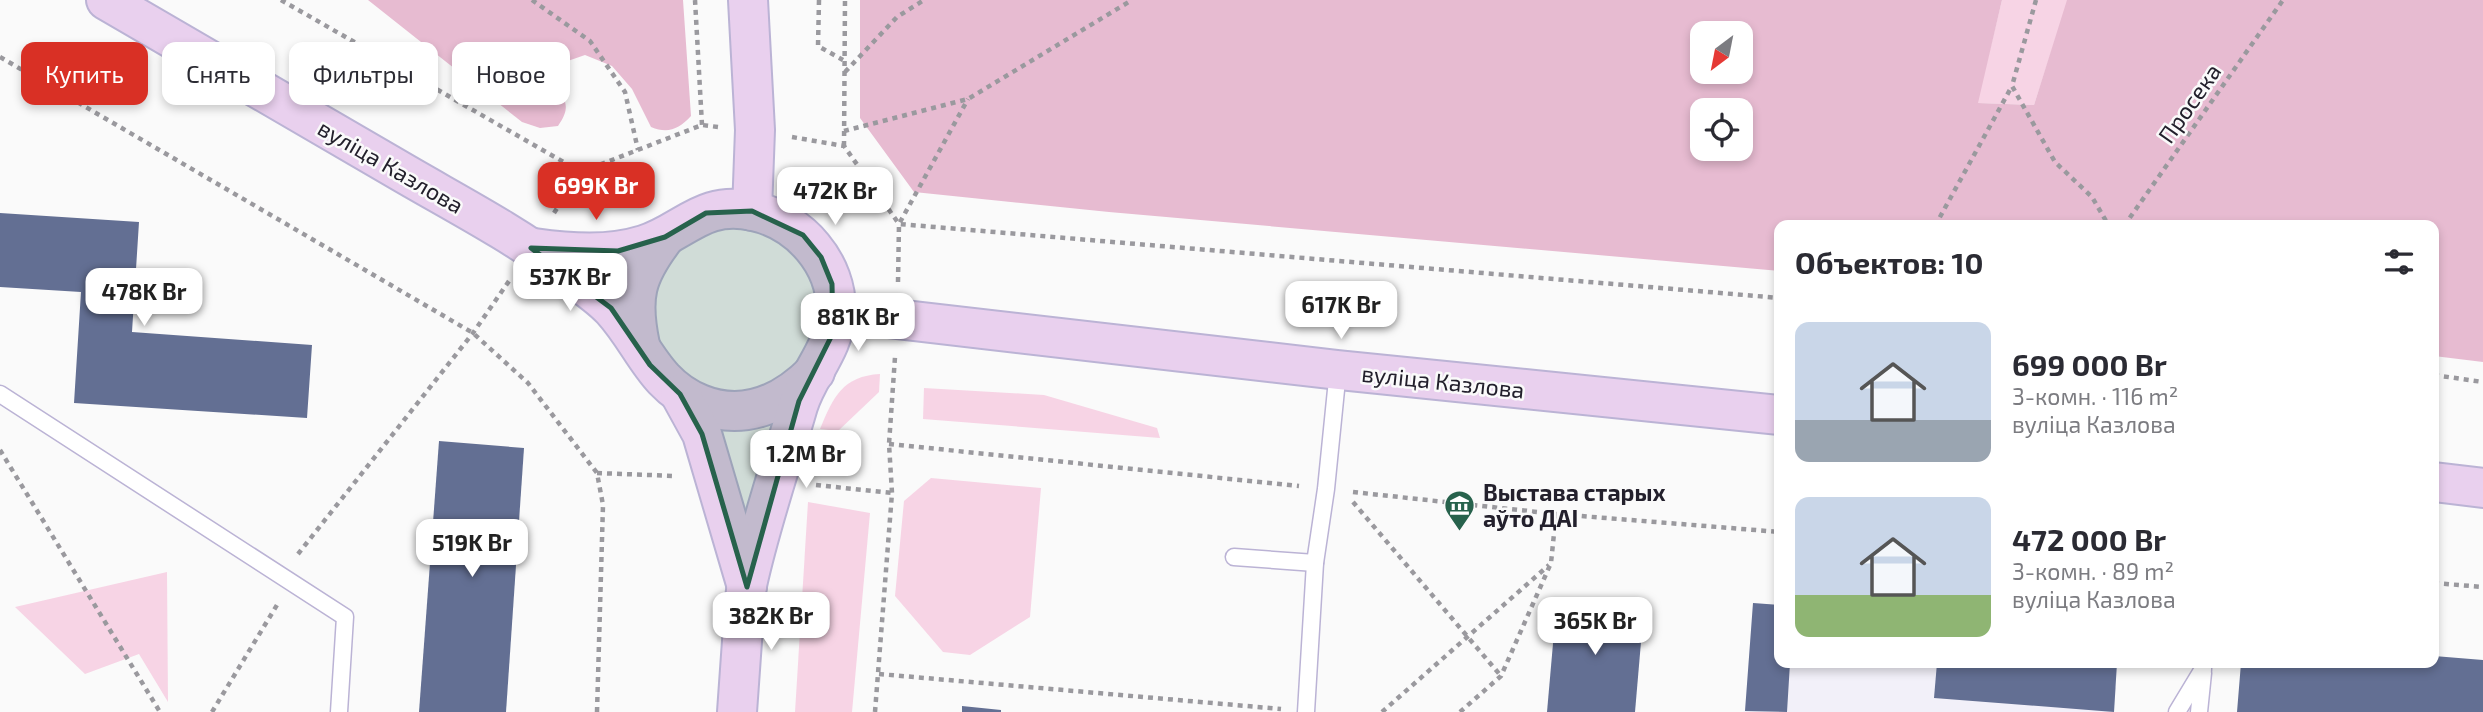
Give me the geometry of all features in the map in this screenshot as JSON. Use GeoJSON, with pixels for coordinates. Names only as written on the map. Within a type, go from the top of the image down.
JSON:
{"type":"FeatureCollection","features":[{"type":"Feature","properties":{"kind":"main road","name":"вуліца Казлова"},"geometry":{"type":"LineString","coordinates":[[106,0],[531,248],[602,299],[640,345]]}},
{"type":"Feature","properties":{"kind":"main road"},"geometry":{"type":"LineString","coordinates":[[748,0],[755,130],[752,211]]}},
{"type":"Feature","properties":{"kind":"main road"},"geometry":{"type":"LineString","coordinates":[[737,712],[747,587],[799,401],[826,354],[833,333],[836,312],[832,284],[821,257],[803,236],[779,220],[752,211],[729,209],[706,213],[684,223],[665,237],[647,260],[636,287],[634,317],[640,345],[650,365],[663,381],[680,394],[702,405],[727,410],[751,410],[775,403],[797,390],[815,372]]}},
{"type":"Feature","properties":{"kind":"main road"},"geometry":{"type":"LineString","coordinates":[[531,248],[585,253],[618,251],[665,237]]}},
{"type":"Feature","properties":{"kind":"main road","name":"вуліца Казлова"},"geometry":{"type":"LineString","coordinates":[[836,312],[1338,370],[1774,414]]}},
{"type":"Feature","properties":{"kind":"main road"},"geometry":{"type":"LineString","coordinates":[[680,394],[702,434],[747,587]]}},
{"type":"Feature","properties":{"kind":"main road"},"geometry":{"type":"LineString","coordinates":[[2439,483],[2483,488]]}},
{"type":"Feature","properties":{"kind":"lane"},"geometry":{"type":"LineString","coordinates":[[1306,711],[1315,563],[1326,489],[1338,370]]}},
{"type":"Feature","properties":{"kind":"lane"},"geometry":{"type":"LineString","coordinates":[[0,394],[345,617],[340,712]]}},
{"type":"Feature","properties":{"kind":"lane"},"geometry":{"type":"LineString","coordinates":[[1234,557],[1315,563]]}},
{"type":"Feature","properties":{"kind":"lane"},"geometry":{"type":"LineString","coordinates":[[2177,712],[2202,668]]}},
{"type":"Feature","properties":{"kind":"lane"},"geometry":{"type":"LineString","coordinates":[[2199,712],[2203,668]]}},
{"type":"Feature","properties":{"kind":"path"},"geometry":{"type":"LineString","coordinates":[[281,0],[581,172]]}},
{"type":"Feature","properties":{"kind":"path"},"geometry":{"type":"LineString","coordinates":[[532,0],[590,41],[625,92],[638,150]]}},
{"type":"Feature","properties":{"kind":"path"},"geometry":{"type":"LineString","coordinates":[[695,0],[702,125],[755,130],[844,146]]}},
{"type":"Feature","properties":{"kind":"path"},"geometry":{"type":"LineString","coordinates":[[819,0],[818,46],[844,60]]}},
{"type":"Feature","properties":{"kind":"path"},"geometry":{"type":"LineString","coordinates":[[845,0],[844,146],[899,224]]}},
{"type":"Feature","properties":{"kind":"path"},"geometry":{"type":"LineString","coordinates":[[844,73],[897,17],[924,0]]}},
{"type":"Feature","properties":{"kind":"path"},"geometry":{"type":"LineString","coordinates":[[844,131],[968,99],[1132,0]]}},
{"type":"Feature","properties":{"kind":"path"},"geometry":{"type":"LineString","coordinates":[[1938,220],[2012,86],[2036,0]]}},
{"type":"Feature","properties":{"kind":"path","name":"Просека"},"geometry":{"type":"LineString","coordinates":[[2128,220],[2283,0]]}},
{"type":"Feature","properties":{"kind":"path"},"geometry":{"type":"LineString","coordinates":[[0,57],[473,333],[528,383],[597,473],[603,505],[597,712]]}},
{"type":"Feature","properties":{"kind":"path"},"geometry":{"type":"LineString","coordinates":[[2012,86],[2055,162],[2092,197],[2105,220]]}},
{"type":"Feature","properties":{"kind":"path"},"geometry":{"type":"LineString","coordinates":[[899,224],[968,99]]}},
{"type":"Feature","properties":{"kind":"path"},"geometry":{"type":"LineString","coordinates":[[899,224],[1774,297]]}},
{"type":"Feature","properties":{"kind":"path"},"geometry":{"type":"LineString","coordinates":[[212,712],[276,607],[281,576],[473,333]]}},
{"type":"Feature","properties":{"kind":"path"},"geometry":{"type":"LineString","coordinates":[[2439,376],[2483,382]]}},
{"type":"Feature","properties":{"kind":"path"},"geometry":{"type":"LineString","coordinates":[[875,712],[892,493],[889,443]]}},
{"type":"Feature","properties":{"kind":"path"},"geometry":{"type":"LineString","coordinates":[[0,450],[160,712]]}},
{"type":"Feature","properties":{"kind":"path"},"geometry":{"type":"LineString","coordinates":[[1343,491],[1501,676]]}},
{"type":"Feature","properties":{"kind":"path"},"geometry":{"type":"LineString","coordinates":[[1460,712],[1501,676],[1551,563],[1556,514]]}},
{"type":"Feature","properties":{"kind":"path"},"geometry":{"type":"LineString","coordinates":[[1382,712],[1551,563]]}},
{"type":"Feature","properties":{"kind":"path"},"geometry":{"type":"LineString","coordinates":[[2439,583],[2483,587]]}},
{"type":"Feature","properties":{"kind":"path"},"geometry":{"type":"LineString","coordinates":[[879,674],[1306,711]]}},
{"type":"Feature","properties":{"kind":"highlighted area"},"geometry":{"type":"Polygon","coordinates":[[[752,211],[803,235],[821,257],[832,284],[833,333],[799,401],[747,587],[702,434],[680,394],[650,365],[611,308],[531,248],[618,251],[665,237],[706,213],[752,211]]]}},
{"type":"Feature","properties":{"kind":"shaded area"},"geometry":{"type":"Polygon","coordinates":[[[368,0],[683,0],[691,116],[673,129],[651,127],[632,89],[612,66],[585,55],[570,60],[570,42],[452,42],[452,67],[438,55],[438,42],[421,42],[368,0]]]}},
{"type":"Feature","properties":{"kind":"shaded area"},"geometry":{"type":"Polygon","coordinates":[[[860,0],[2002,0],[1978,103],[2034,105],[2067,0],[2483,0],[2483,362],[2439,357],[2439,220],[1774,220],[1774,270],[1109,212],[914,192],[860,118],[860,0]]]}},
{"type":"Feature","properties":{"kind":"shaded area"},"geometry":{"type":"Polygon","coordinates":[[[2002,0],[2068,0],[2034,105],[1977,103],[2002,0]]]}},
{"type":"Feature","properties":{"kind":"shaded area"},"geometry":{"type":"Polygon","coordinates":[[[501,105],[565,105],[566,110],[558,126],[540,128],[522,122],[501,105]]]}},
{"type":"Feature","properties":{"kind":"shaded area"},"geometry":{"type":"Polygon","coordinates":[[[880,374],[879,392],[838,431],[820,429],[841,390],[857,379],[880,374]]]}},
{"type":"Feature","properties":{"kind":"shaded area"},"geometry":{"type":"Polygon","coordinates":[[[924,388],[1044,395],[1157,428],[1160,438],[923,419],[924,388]]]}},
{"type":"Feature","properties":{"kind":"shaded area"},"geometry":{"type":"Polygon","coordinates":[[[931,478],[1041,488],[1030,617],[970,655],[943,652],[895,596],[904,501],[931,478]]]}},
{"type":"Feature","properties":{"kind":"shaded area"},"geometry":{"type":"Polygon","coordinates":[[[808,502],[870,513],[852,712],[795,712],[808,502]]]}},
{"type":"Feature","properties":{"kind":"shaded area"},"geometry":{"type":"Polygon","coordinates":[[[167,572],[168,702],[139,654],[85,674],[15,607],[167,572]]]}},
{"type":"Feature","properties":{"kind":"shaded area"},"geometry":{"type":"Polygon","coordinates":[[[1753,603],[1774,605],[1774,668],[2117,668],[2114,712],[1743,712],[1753,603]]]}},
{"type":"Feature","properties":{"kind":"building"},"geometry":{"type":"Polygon","coordinates":[[[0,213],[139,222],[132,332],[312,345],[307,418],[74,403],[81,292],[0,287],[0,213]]]}},
{"type":"Feature","properties":{"kind":"building"},"geometry":{"type":"Polygon","coordinates":[[[439,441],[524,448],[506,712],[419,712],[439,441]]]}},
{"type":"Feature","properties":{"kind":"building"},"geometry":{"type":"Polygon","coordinates":[[[1557,598],[1644,607],[1635,712],[1547,712],[1557,598]]]}},
{"type":"Feature","properties":{"kind":"building"},"geometry":{"type":"Polygon","coordinates":[[[1753,603],[1774,605],[1774,668],[1790,668],[1787,712],[1745,711],[1753,603]]]}},
{"type":"Feature","properties":{"kind":"building"},"geometry":{"type":"Polygon","coordinates":[[[2439,656],[2483,660],[2483,712],[2237,712],[2241,668],[2439,668],[2439,656]]]}},
{"type":"Feature","properties":{"kind":"building"},"geometry":{"type":"Polygon","coordinates":[[[1937,668],[2117,668],[2114,712],[1934,698],[1937,668]]]}},
{"type":"Feature","properties":{"kind":"building"},"geometry":{"type":"Polygon","coordinates":[[[962,706],[1001,710],[1001,712],[962,712],[962,706]]]}},
{"type":"Feature","properties":{"kind":"place","name":"Выстава старых аўто ДАІ"},"geometry":{"type":"Point","coordinates":[1460,532]}}]}
